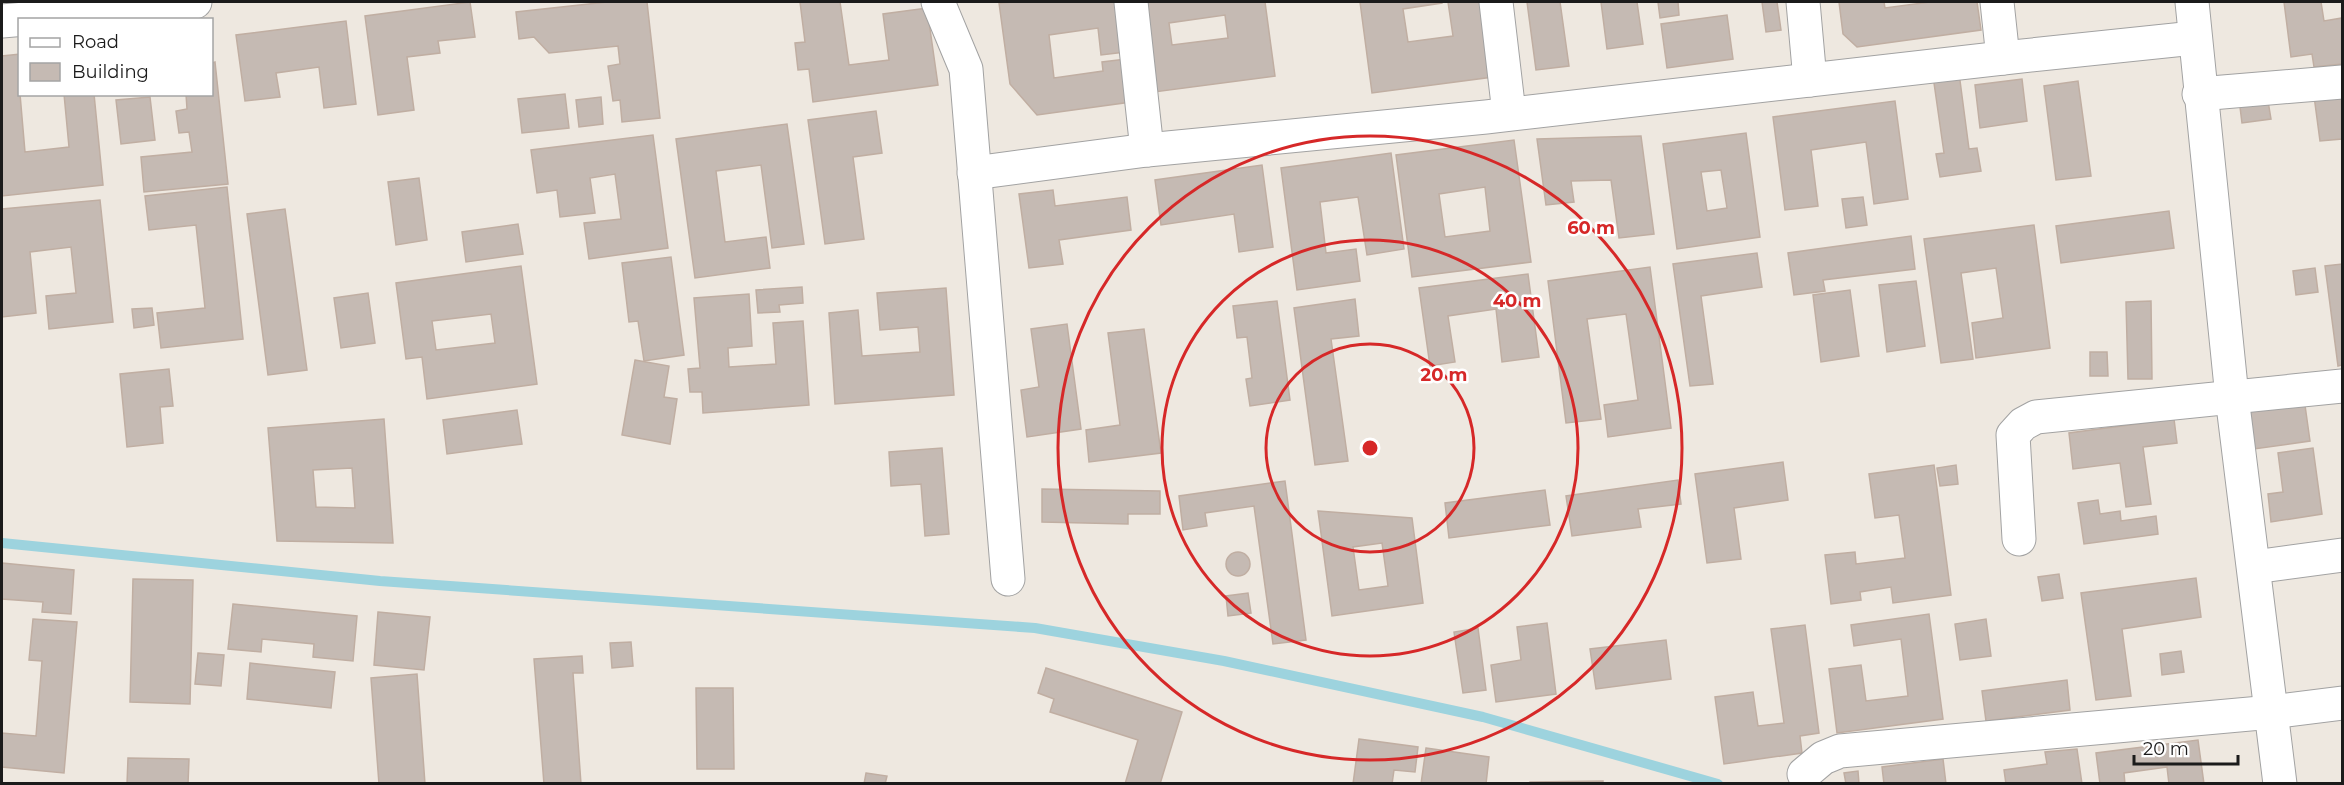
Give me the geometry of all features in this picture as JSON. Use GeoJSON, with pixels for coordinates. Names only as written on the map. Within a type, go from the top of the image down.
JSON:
{"type":"FeatureCollection","features":[{"type":"Feature","properties":{"kind":"street"},"geometry":{"type":"LineString","coordinates":[[37,18],[195,2]]}},
{"type":"Feature","properties":{"kind":"street"},"geometry":{"type":"LineString","coordinates":[[938,2],[966,69],[1008,579]]}},
{"type":"Feature","properties":{"kind":"street"},"geometry":{"type":"LineString","coordinates":[[1131,2],[1147,150]]}},
{"type":"Feature","properties":{"kind":"street"},"geometry":{"type":"LineString","coordinates":[[1496,2],[1509,113]]}},
{"type":"Feature","properties":{"kind":"street"},"geometry":{"type":"LineString","coordinates":[[1803,2],[1810,80]]}},
{"type":"Feature","properties":{"kind":"street"},"geometry":{"type":"LineString","coordinates":[[1997,2],[2002,58]]}},
{"type":"Feature","properties":{"kind":"street"},"geometry":{"type":"LineString","coordinates":[[2192,2],[2199,94],[2232,397],[2280,783]]}},
{"type":"Feature","properties":{"kind":"street"},"geometry":{"type":"LineString","coordinates":[[2,21],[18,20]]}},
{"type":"Feature","properties":{"kind":"street"},"geometry":{"type":"LineString","coordinates":[[974,173],[1147,150],[2194,39]]}},
{"type":"Feature","properties":{"kind":"street"},"geometry":{"type":"LineString","coordinates":[[2199,94],[2343,82]]}},
{"type":"Feature","properties":{"kind":"street"},"geometry":{"type":"LineString","coordinates":[[2019,539],[2013,435],[2023,424],[2036,417],[2343,386]]}},
{"type":"Feature","properties":{"kind":"street"},"geometry":{"type":"LineString","coordinates":[[2254,567],[2343,555]]}},
{"type":"Feature","properties":{"kind":"street"},"geometry":{"type":"LineString","coordinates":[[1804,774],[1823,758],[1840,751],[2272,712],[2343,703]]}},
{"type":"Feature","properties":{"kind":"building"},"geometry":{"type":"Polygon","coordinates":[[[470,2],[475,37],[438,41],[440,53],[407,57],[414,110],[378,115],[365,16],[470,2]]]}},
{"type":"Feature","properties":{"kind":"building"},"geometry":{"type":"Polygon","coordinates":[[[607,2],[647,2],[660,118],[622,122],[620,100],[613,101],[608,66],[620,64],[618,46],[549,53],[534,37],[519,39],[516,12],[607,2]]]}},
{"type":"Feature","properties":{"kind":"building"},"geometry":{"type":"Polygon","coordinates":[[[800,2],[840,2],[849,65],[889,60],[883,14],[927,8],[938,85],[813,102],[809,69],[798,70],[795,43],[805,42],[800,2]]]}},
{"type":"Feature","properties":{"kind":"building"},"geometry":{"type":"Polygon","coordinates":[[[1118,2],[1125,52],[1101,55],[1098,28],[1049,35],[1054,78],[1103,71],[1102,62],[1126,59],[1131,102],[1037,115],[1010,84],[999,3],[1118,2]]]}},
{"type":"Feature","properties":{"kind":"building"},"geometry":{"type":"Polygon","coordinates":[[[1142,2],[1265,2],[1275,76],[1154,92],[1142,2]],[[1225,15],[1169,23],[1172,45],[1228,38],[1225,15]]]}},
{"type":"Feature","properties":{"kind":"building"},"geometry":{"type":"Polygon","coordinates":[[[1360,2],[1442,2],[1403,9],[1408,42],[1453,36],[1448,2],[1483,2],[1493,77],[1372,93],[1360,2]]]}},
{"type":"Feature","properties":{"kind":"building"},"geometry":{"type":"Polygon","coordinates":[[[1527,2],[1560,2],[1569,66],[1536,70],[1527,2]]]}},
{"type":"Feature","properties":{"kind":"building"},"geometry":{"type":"Polygon","coordinates":[[[1601,2],[1637,2],[1643,44],[1607,49],[1601,2]]]}},
{"type":"Feature","properties":{"kind":"building"},"geometry":{"type":"Polygon","coordinates":[[[1658,2],[1678,2],[1679,15],[1660,18],[1658,2]]]}},
{"type":"Feature","properties":{"kind":"building"},"geometry":{"type":"Polygon","coordinates":[[[1762,2],[1777,2],[1781,30],[1766,32],[1762,2]]]}},
{"type":"Feature","properties":{"kind":"building"},"geometry":{"type":"Polygon","coordinates":[[[1839,2],[1884,2],[1885,8],[1930,2],[1977,2],[1981,30],[1857,47],[1843,34],[1839,2]]]}},
{"type":"Feature","properties":{"kind":"building"},"geometry":{"type":"Polygon","coordinates":[[[2284,2],[2321,2],[2324,21],[2342,18],[2342,64],[2314,67],[2312,54],[2291,57],[2284,2]]]}},
{"type":"Feature","properties":{"kind":"building"},"geometry":{"type":"Polygon","coordinates":[[[1727,15],[1733,59],[1667,68],[1661,24],[1727,15]]]}},
{"type":"Feature","properties":{"kind":"building"},"geometry":{"type":"Polygon","coordinates":[[[346,21],[356,104],[324,108],[319,67],[276,73],[280,97],[245,101],[236,35],[346,21]]]}},
{"type":"Feature","properties":{"kind":"building"},"geometry":{"type":"Polygon","coordinates":[[[18,54],[18,96],[20,96],[25,152],[69,147],[64,96],[94,96],[103,185],[2,196],[2,56],[18,54]]]}},
{"type":"Feature","properties":{"kind":"building"},"geometry":{"type":"Polygon","coordinates":[[[215,62],[228,184],[144,192],[141,157],[192,152],[189,132],[179,133],[176,111],[187,109],[186,96],[213,96],[213,63],[215,62]]]}},
{"type":"Feature","properties":{"kind":"building"},"geometry":{"type":"Polygon","coordinates":[[[1959,73],[1969,149],[1977,148],[1981,171],[1940,177],[1936,154],[1944,153],[1933,76],[1959,73]]]}},
{"type":"Feature","properties":{"kind":"building"},"geometry":{"type":"Polygon","coordinates":[[[2022,79],[2027,121],[1980,128],[1975,85],[2022,79]]]}},
{"type":"Feature","properties":{"kind":"building"},"geometry":{"type":"Polygon","coordinates":[[[2078,81],[2091,176],[2056,180],[2044,86],[2078,81]]]}},
{"type":"Feature","properties":{"kind":"building"},"geometry":{"type":"Polygon","coordinates":[[[2342,92],[2342,139],[2320,141],[2314,96],[2342,92]]]}},
{"type":"Feature","properties":{"kind":"building"},"geometry":{"type":"Polygon","coordinates":[[[565,94],[569,128],[522,133],[518,99],[565,94]]]}},
{"type":"Feature","properties":{"kind":"building"},"geometry":{"type":"Polygon","coordinates":[[[2267,95],[2271,119],[2242,123],[2239,99],[2267,95]]]}},
{"type":"Feature","properties":{"kind":"building"},"geometry":{"type":"Polygon","coordinates":[[[150,97],[155,140],[121,144],[116,100],[150,97]]]}},
{"type":"Feature","properties":{"kind":"building"},"geometry":{"type":"Polygon","coordinates":[[[601,97],[603,124],[579,127],[576,100],[601,97]]]}},
{"type":"Feature","properties":{"kind":"building"},"geometry":{"type":"Polygon","coordinates":[[[1895,101],[1908,199],[1874,204],[1866,142],[1811,150],[1818,206],[1785,210],[1773,117],[1895,101]]]}},
{"type":"Feature","properties":{"kind":"building"},"geometry":{"type":"Polygon","coordinates":[[[876,111],[882,153],[853,157],[864,239],[825,244],[808,120],[876,111]]]}},
{"type":"Feature","properties":{"kind":"building"},"geometry":{"type":"Polygon","coordinates":[[[787,124],[804,244],[772,248],[761,165],[716,171],[725,242],[766,237],[770,268],[695,278],[676,139],[787,124]]]}},
{"type":"Feature","properties":{"kind":"building"},"geometry":{"type":"Polygon","coordinates":[[[1746,133],[1760,237],[1677,249],[1663,144],[1746,133]],[[1721,170],[1701,172],[1707,211],[1727,208],[1721,170]]]}},
{"type":"Feature","properties":{"kind":"building"},"geometry":{"type":"Polygon","coordinates":[[[653,135],[668,248],[589,259],[584,223],[621,219],[615,174],[590,178],[595,213],[560,217],[557,190],[537,193],[531,150],[653,135]]]}},
{"type":"Feature","properties":{"kind":"building"},"geometry":{"type":"Polygon","coordinates":[[[1641,136],[1654,234],[1619,238],[1611,180],[1571,181],[1574,202],[1546,205],[1537,139],[1641,136]]]}},
{"type":"Feature","properties":{"kind":"building"},"geometry":{"type":"Polygon","coordinates":[[[1514,140],[1531,262],[1412,277],[1396,155],[1514,140]],[[1485,187],[1439,194],[1445,237],[1490,231],[1485,187]]]}},
{"type":"Feature","properties":{"kind":"building"},"geometry":{"type":"Polygon","coordinates":[[[1391,153],[1404,249],[1367,255],[1358,197],[1320,202],[1326,253],[1356,249],[1360,281],[1297,290],[1281,168],[1391,153]]]}},
{"type":"Feature","properties":{"kind":"building"},"geometry":{"type":"Polygon","coordinates":[[[1262,165],[1273,247],[1239,252],[1234,214],[1161,225],[1155,180],[1262,165]]]}},
{"type":"Feature","properties":{"kind":"building"},"geometry":{"type":"Polygon","coordinates":[[[419,178],[427,240],[396,245],[388,182],[419,178]]]}},
{"type":"Feature","properties":{"kind":"building"},"geometry":{"type":"Polygon","coordinates":[[[227,187],[243,339],[161,348],[157,313],[205,308],[196,225],[149,230],[145,196],[227,187]]]}},
{"type":"Feature","properties":{"kind":"building"},"geometry":{"type":"Polygon","coordinates":[[[1053,190],[1055,206],[1127,197],[1131,230],[1059,240],[1063,264],[1029,268],[1019,194],[1053,190]]]}},
{"type":"Feature","properties":{"kind":"building"},"geometry":{"type":"Polygon","coordinates":[[[1863,197],[1867,225],[1846,228],[1842,199],[1863,197]]]}},
{"type":"Feature","properties":{"kind":"building"},"geometry":{"type":"Polygon","coordinates":[[[100,200],[113,322],[49,329],[46,296],[76,293],[71,247],[30,252],[36,313],[2,317],[2,209],[100,200]]]}},
{"type":"Feature","properties":{"kind":"building"},"geometry":{"type":"Polygon","coordinates":[[[285,209],[307,370],[268,375],[247,214],[285,209]]]}},
{"type":"Feature","properties":{"kind":"building"},"geometry":{"type":"Polygon","coordinates":[[[2169,211],[2174,248],[2061,263],[2056,226],[2169,211]]]}},
{"type":"Feature","properties":{"kind":"building"},"geometry":{"type":"Polygon","coordinates":[[[518,224],[523,254],[466,262],[462,232],[518,224]]]}},
{"type":"Feature","properties":{"kind":"building"},"geometry":{"type":"Polygon","coordinates":[[[2034,225],[2050,348],[1976,358],[1972,323],[2003,318],[1996,268],[1961,273],[1973,359],[1941,363],[1924,239],[2034,225]]]}},
{"type":"Feature","properties":{"kind":"building"},"geometry":{"type":"Polygon","coordinates":[[[1911,236],[1915,269],[1823,280],[1825,291],[1794,295],[1788,253],[1911,236]]]}},
{"type":"Feature","properties":{"kind":"building"},"geometry":{"type":"Polygon","coordinates":[[[1757,253],[1762,287],[1701,296],[1713,384],[1690,386],[1673,264],[1757,253]]]}},
{"type":"Feature","properties":{"kind":"building"},"geometry":{"type":"Polygon","coordinates":[[[671,257],[684,355],[644,361],[638,321],[629,322],[622,263],[671,257]]]}},
{"type":"Feature","properties":{"kind":"building"},"geometry":{"type":"Polygon","coordinates":[[[2342,264],[2342,365],[2338,366],[2325,266],[2342,264]]]}},
{"type":"Feature","properties":{"kind":"building"},"geometry":{"type":"Polygon","coordinates":[[[521,266],[537,384],[427,399],[422,357],[406,359],[396,283],[521,266]],[[491,314],[432,321],[436,350],[495,343],[491,314]]]}},
{"type":"Feature","properties":{"kind":"building"},"geometry":{"type":"Polygon","coordinates":[[[1650,267],[1671,428],[1608,437],[1604,405],[1638,400],[1626,314],[1587,319],[1601,419],[1566,423],[1548,281],[1650,267]]]}},
{"type":"Feature","properties":{"kind":"building"},"geometry":{"type":"Polygon","coordinates":[[[2315,268],[2318,292],[2296,295],[2293,271],[2315,268]]]}},
{"type":"Feature","properties":{"kind":"building"},"geometry":{"type":"Polygon","coordinates":[[[1528,274],[1539,357],[1502,362],[1496,309],[1448,316],[1455,362],[1430,366],[1419,288],[1528,274]]]}},
{"type":"Feature","properties":{"kind":"building"},"geometry":{"type":"Polygon","coordinates":[[[1916,281],[1925,346],[1887,352],[1879,285],[1916,281]]]}},
{"type":"Feature","properties":{"kind":"building"},"geometry":{"type":"Polygon","coordinates":[[[802,287],[803,303],[779,305],[780,312],[758,313],[756,290],[802,287]]]}},
{"type":"Feature","properties":{"kind":"building"},"geometry":{"type":"Polygon","coordinates":[[[946,288],[954,395],[835,404],[829,313],[858,310],[862,356],[920,352],[918,327],[880,330],[877,293],[946,288]]]}},
{"type":"Feature","properties":{"kind":"building"},"geometry":{"type":"Polygon","coordinates":[[[1850,290],[1859,356],[1821,362],[1813,295],[1850,290]]]}},
{"type":"Feature","properties":{"kind":"building"},"geometry":{"type":"Polygon","coordinates":[[[368,293],[375,343],[341,348],[334,298],[368,293]]]}},
{"type":"Feature","properties":{"kind":"building"},"geometry":{"type":"Polygon","coordinates":[[[749,294],[752,346],[728,348],[729,367],[776,364],[773,323],[803,321],[809,405],[703,413],[702,392],[690,392],[688,369],[700,368],[694,298],[749,294]]]}},
{"type":"Feature","properties":{"kind":"building"},"geometry":{"type":"Polygon","coordinates":[[[1355,299],[1359,336],[1331,339],[1348,461],[1315,465],[1294,308],[1355,299]]]}},
{"type":"Feature","properties":{"kind":"building"},"geometry":{"type":"Polygon","coordinates":[[[1277,301],[1290,400],[1250,406],[1246,379],[1252,378],[1247,337],[1237,338],[1233,306],[1277,301]]]}},
{"type":"Feature","properties":{"kind":"building"},"geometry":{"type":"Polygon","coordinates":[[[2151,301],[2152,379],[2128,379],[2126,302],[2151,301]]]}},
{"type":"Feature","properties":{"kind":"building"},"geometry":{"type":"Polygon","coordinates":[[[152,308],[154,325],[134,328],[132,309],[152,308]]]}},
{"type":"Feature","properties":{"kind":"building"},"geometry":{"type":"Polygon","coordinates":[[[1067,324],[1081,429],[1027,437],[1021,390],[1039,387],[1031,329],[1067,324]]]}},
{"type":"Feature","properties":{"kind":"building"},"geometry":{"type":"Polygon","coordinates":[[[1144,329],[1161,453],[1089,462],[1086,430],[1120,425],[1108,333],[1144,329]]]}},
{"type":"Feature","properties":{"kind":"building"},"geometry":{"type":"Polygon","coordinates":[[[2090,352],[2107,352],[2108,376],[2090,376],[2090,352]]]}},
{"type":"Feature","properties":{"kind":"building"},"geometry":{"type":"Polygon","coordinates":[[[635,360],[669,366],[664,397],[677,399],[670,444],[622,435],[635,360]]]}},
{"type":"Feature","properties":{"kind":"building"},"geometry":{"type":"Polygon","coordinates":[[[169,369],[173,406],[160,407],[163,443],[127,447],[120,374],[169,369]]]}},
{"type":"Feature","properties":{"kind":"building"},"geometry":{"type":"Polygon","coordinates":[[[2304,398],[2310,441],[2254,449],[2248,405],[2304,398]]]}},
{"type":"Feature","properties":{"kind":"building"},"geometry":{"type":"Polygon","coordinates":[[[517,410],[522,444],[447,454],[443,420],[517,410]]]}},
{"type":"Feature","properties":{"kind":"building"},"geometry":{"type":"Polygon","coordinates":[[[384,419],[393,543],[277,541],[268,428],[384,419]],[[352,468],[313,470],[316,507],[355,508],[352,468]]]}},
{"type":"Feature","properties":{"kind":"building"},"geometry":{"type":"Polygon","coordinates":[[[2174,419],[2177,443],[2143,447],[2151,504],[2126,507],[2120,463],[2073,469],[2069,433],[2174,419]]]}},
{"type":"Feature","properties":{"kind":"building"},"geometry":{"type":"Polygon","coordinates":[[[942,448],[949,534],[925,536],[921,484],[891,486],[889,452],[942,448]]]}},
{"type":"Feature","properties":{"kind":"building"},"geometry":{"type":"Polygon","coordinates":[[[2313,448],[2322,514],[2271,522],[2268,494],[2283,492],[2278,453],[2313,448]]]}},
{"type":"Feature","properties":{"kind":"building"},"geometry":{"type":"Polygon","coordinates":[[[1783,462],[1788,500],[1734,508],[1741,559],[1707,563],[1695,474],[1783,462]]]}},
{"type":"Feature","properties":{"kind":"building"},"geometry":{"type":"Polygon","coordinates":[[[1934,465],[1951,595],[1893,603],[1891,587],[1860,592],[1861,600],[1831,604],[1825,555],[1855,552],[1856,564],[1905,558],[1899,515],[1875,518],[1869,474],[1934,465]]]}},
{"type":"Feature","properties":{"kind":"building"},"geometry":{"type":"Polygon","coordinates":[[[1956,465],[1958,484],[1940,486],[1937,468],[1956,465]]]}},
{"type":"Feature","properties":{"kind":"building"},"geometry":{"type":"Polygon","coordinates":[[[1678,480],[1681,504],[1638,509],[1641,527],[1572,536],[1566,496],[1678,480]]]}},
{"type":"Feature","properties":{"kind":"building"},"geometry":{"type":"Polygon","coordinates":[[[1285,481],[1306,640],[1273,644],[1254,506],[1205,513],[1207,526],[1183,530],[1179,496],[1285,481]]]}},
{"type":"Feature","properties":{"kind":"building"},"geometry":{"type":"Polygon","coordinates":[[[1042,489],[1160,491],[1160,514],[1128,514],[1128,524],[1042,522],[1042,489]]]}},
{"type":"Feature","properties":{"kind":"building"},"geometry":{"type":"Polygon","coordinates":[[[1545,490],[1550,525],[1449,538],[1445,503],[1545,490]]]}},
{"type":"Feature","properties":{"kind":"building"},"geometry":{"type":"Polygon","coordinates":[[[2098,500],[2100,514],[2120,511],[2121,521],[2156,516],[2158,534],[2084,544],[2078,503],[2098,500]]]}},
{"type":"Feature","properties":{"kind":"building"},"geometry":{"type":"Polygon","coordinates":[[[1318,511],[1412,518],[1423,603],[1332,616],[1318,511]],[[1382,543],[1353,547],[1359,590],[1388,586],[1382,543]]]}},
{"type":"Feature","properties":{"kind":"building"},"geometry":{"type":"Polygon","coordinates":[[[1238,552],[1247,555],[1250,564],[1247,573],[1238,576],[1229,573],[1226,564],[1229,555],[1238,552]]]}},
{"type":"Feature","properties":{"kind":"building"},"geometry":{"type":"Polygon","coordinates":[[[2,563],[74,570],[71,614],[42,612],[43,602],[2,599],[2,563]]]}},
{"type":"Feature","properties":{"kind":"building"},"geometry":{"type":"Polygon","coordinates":[[[2059,574],[2063,598],[2042,601],[2038,577],[2059,574]]]}},
{"type":"Feature","properties":{"kind":"building"},"geometry":{"type":"Polygon","coordinates":[[[2196,578],[2201,617],[2122,629],[2131,696],[2096,700],[2081,593],[2196,578]]]}},
{"type":"Feature","properties":{"kind":"building"},"geometry":{"type":"Polygon","coordinates":[[[133,579],[193,580],[190,704],[130,702],[133,579]]]}},
{"type":"Feature","properties":{"kind":"building"},"geometry":{"type":"Polygon","coordinates":[[[1248,593],[1251,613],[1228,616],[1226,596],[1248,593]]]}},
{"type":"Feature","properties":{"kind":"building"},"geometry":{"type":"Polygon","coordinates":[[[233,604],[357,616],[353,661],[313,657],[314,644],[262,639],[261,652],[228,649],[233,604]]]}},
{"type":"Feature","properties":{"kind":"building"},"geometry":{"type":"Polygon","coordinates":[[[378,612],[430,617],[424,670],[374,665],[378,612]]]}},
{"type":"Feature","properties":{"kind":"building"},"geometry":{"type":"Polygon","coordinates":[[[1929,614],[1943,719],[1837,733],[1829,669],[1861,665],[1866,701],[1908,696],[1901,639],[1854,646],[1851,625],[1929,614]]]}},
{"type":"Feature","properties":{"kind":"building"},"geometry":{"type":"Polygon","coordinates":[[[33,619],[77,622],[64,773],[2,767],[2,733],[36,736],[42,661],[29,660],[33,619]]]}},
{"type":"Feature","properties":{"kind":"building"},"geometry":{"type":"Polygon","coordinates":[[[1986,619],[1991,656],[1960,660],[1955,624],[1986,619]]]}},
{"type":"Feature","properties":{"kind":"building"},"geometry":{"type":"Polygon","coordinates":[[[1547,623],[1556,694],[1496,702],[1491,665],[1521,660],[1517,627],[1547,623]]]}},
{"type":"Feature","properties":{"kind":"building"},"geometry":{"type":"Polygon","coordinates":[[[1805,625],[1819,733],[1800,736],[1802,753],[1724,764],[1715,697],[1753,692],[1758,726],[1784,723],[1771,629],[1805,625]]]}},
{"type":"Feature","properties":{"kind":"building"},"geometry":{"type":"Polygon","coordinates":[[[1478,628],[1486,690],[1463,693],[1454,632],[1478,628]]]}},
{"type":"Feature","properties":{"kind":"building"},"geometry":{"type":"Polygon","coordinates":[[[1666,640],[1671,679],[1596,689],[1590,649],[1666,640]]]}},
{"type":"Feature","properties":{"kind":"building"},"geometry":{"type":"Polygon","coordinates":[[[631,642],[633,666],[612,668],[610,643],[631,642]]]}},
{"type":"Feature","properties":{"kind":"building"},"geometry":{"type":"Polygon","coordinates":[[[2181,651],[2184,672],[2162,675],[2160,654],[2181,651]]]}},
{"type":"Feature","properties":{"kind":"building"},"geometry":{"type":"Polygon","coordinates":[[[198,653],[224,655],[221,686],[195,684],[198,653]]]}},
{"type":"Feature","properties":{"kind":"building"},"geometry":{"type":"Polygon","coordinates":[[[582,656],[583,673],[573,673],[581,784],[544,784],[534,659],[582,656]]]}},
{"type":"Feature","properties":{"kind":"building"},"geometry":{"type":"Polygon","coordinates":[[[250,663],[335,672],[331,708],[247,699],[250,663]]]}},
{"type":"Feature","properties":{"kind":"building"},"geometry":{"type":"Polygon","coordinates":[[[1046,668],[1182,712],[1160,784],[1125,784],[1138,740],[1050,712],[1054,699],[1038,693],[1046,668]]]}},
{"type":"Feature","properties":{"kind":"building"},"geometry":{"type":"Polygon","coordinates":[[[417,674],[425,784],[379,784],[371,678],[417,674]]]}},
{"type":"Feature","properties":{"kind":"building"},"geometry":{"type":"Polygon","coordinates":[[[2067,680],[2070,710],[1986,721],[1982,691],[2067,680]]]}},
{"type":"Feature","properties":{"kind":"building"},"geometry":{"type":"Polygon","coordinates":[[[696,688],[733,688],[734,769],[697,769],[696,688]]]}},
{"type":"Feature","properties":{"kind":"building"},"geometry":{"type":"Polygon","coordinates":[[[1359,739],[1418,747],[1415,772],[1394,770],[1392,784],[1353,784],[1359,739]]]}},
{"type":"Feature","properties":{"kind":"building"},"geometry":{"type":"Polygon","coordinates":[[[2198,740],[2204,784],[2169,784],[2167,767],[2124,773],[2125,784],[2100,784],[2096,753],[2198,740]]]}},
{"type":"Feature","properties":{"kind":"building"},"geometry":{"type":"Polygon","coordinates":[[[1426,748],[1489,757],[1486,784],[1421,784],[1426,748]]]}},
{"type":"Feature","properties":{"kind":"building"},"geometry":{"type":"Polygon","coordinates":[[[2077,749],[2082,784],[2006,784],[2004,770],[2047,764],[2045,752],[2077,749]]]}},
{"type":"Feature","properties":{"kind":"building"},"geometry":{"type":"Polygon","coordinates":[[[128,758],[189,759],[188,784],[127,784],[128,758]]]}},
{"type":"Feature","properties":{"kind":"building"},"geometry":{"type":"Polygon","coordinates":[[[1943,759],[1946,784],[1884,784],[1882,767],[1943,759]]]}},
{"type":"Feature","properties":{"kind":"building"},"geometry":{"type":"Polygon","coordinates":[[[1858,771],[1859,784],[1846,784],[1844,773],[1858,771]]]}},
{"type":"Feature","properties":{"kind":"building"},"geometry":{"type":"Polygon","coordinates":[[[866,773],[887,776],[885,784],[864,784],[866,773]]]}},
{"type":"Feature","properties":{"kind":"building"},"geometry":{"type":"Polygon","coordinates":[[[1603,781],[1603,784],[1530,784],[1530,782],[1603,781]]]}},
{"type":"Feature","properties":{"kind":"waterway"},"geometry":{"type":"LineString","coordinates":[[2,543],[380,581],[1035,628],[1224,661],[1483,717],[1718,784]]}}]}
